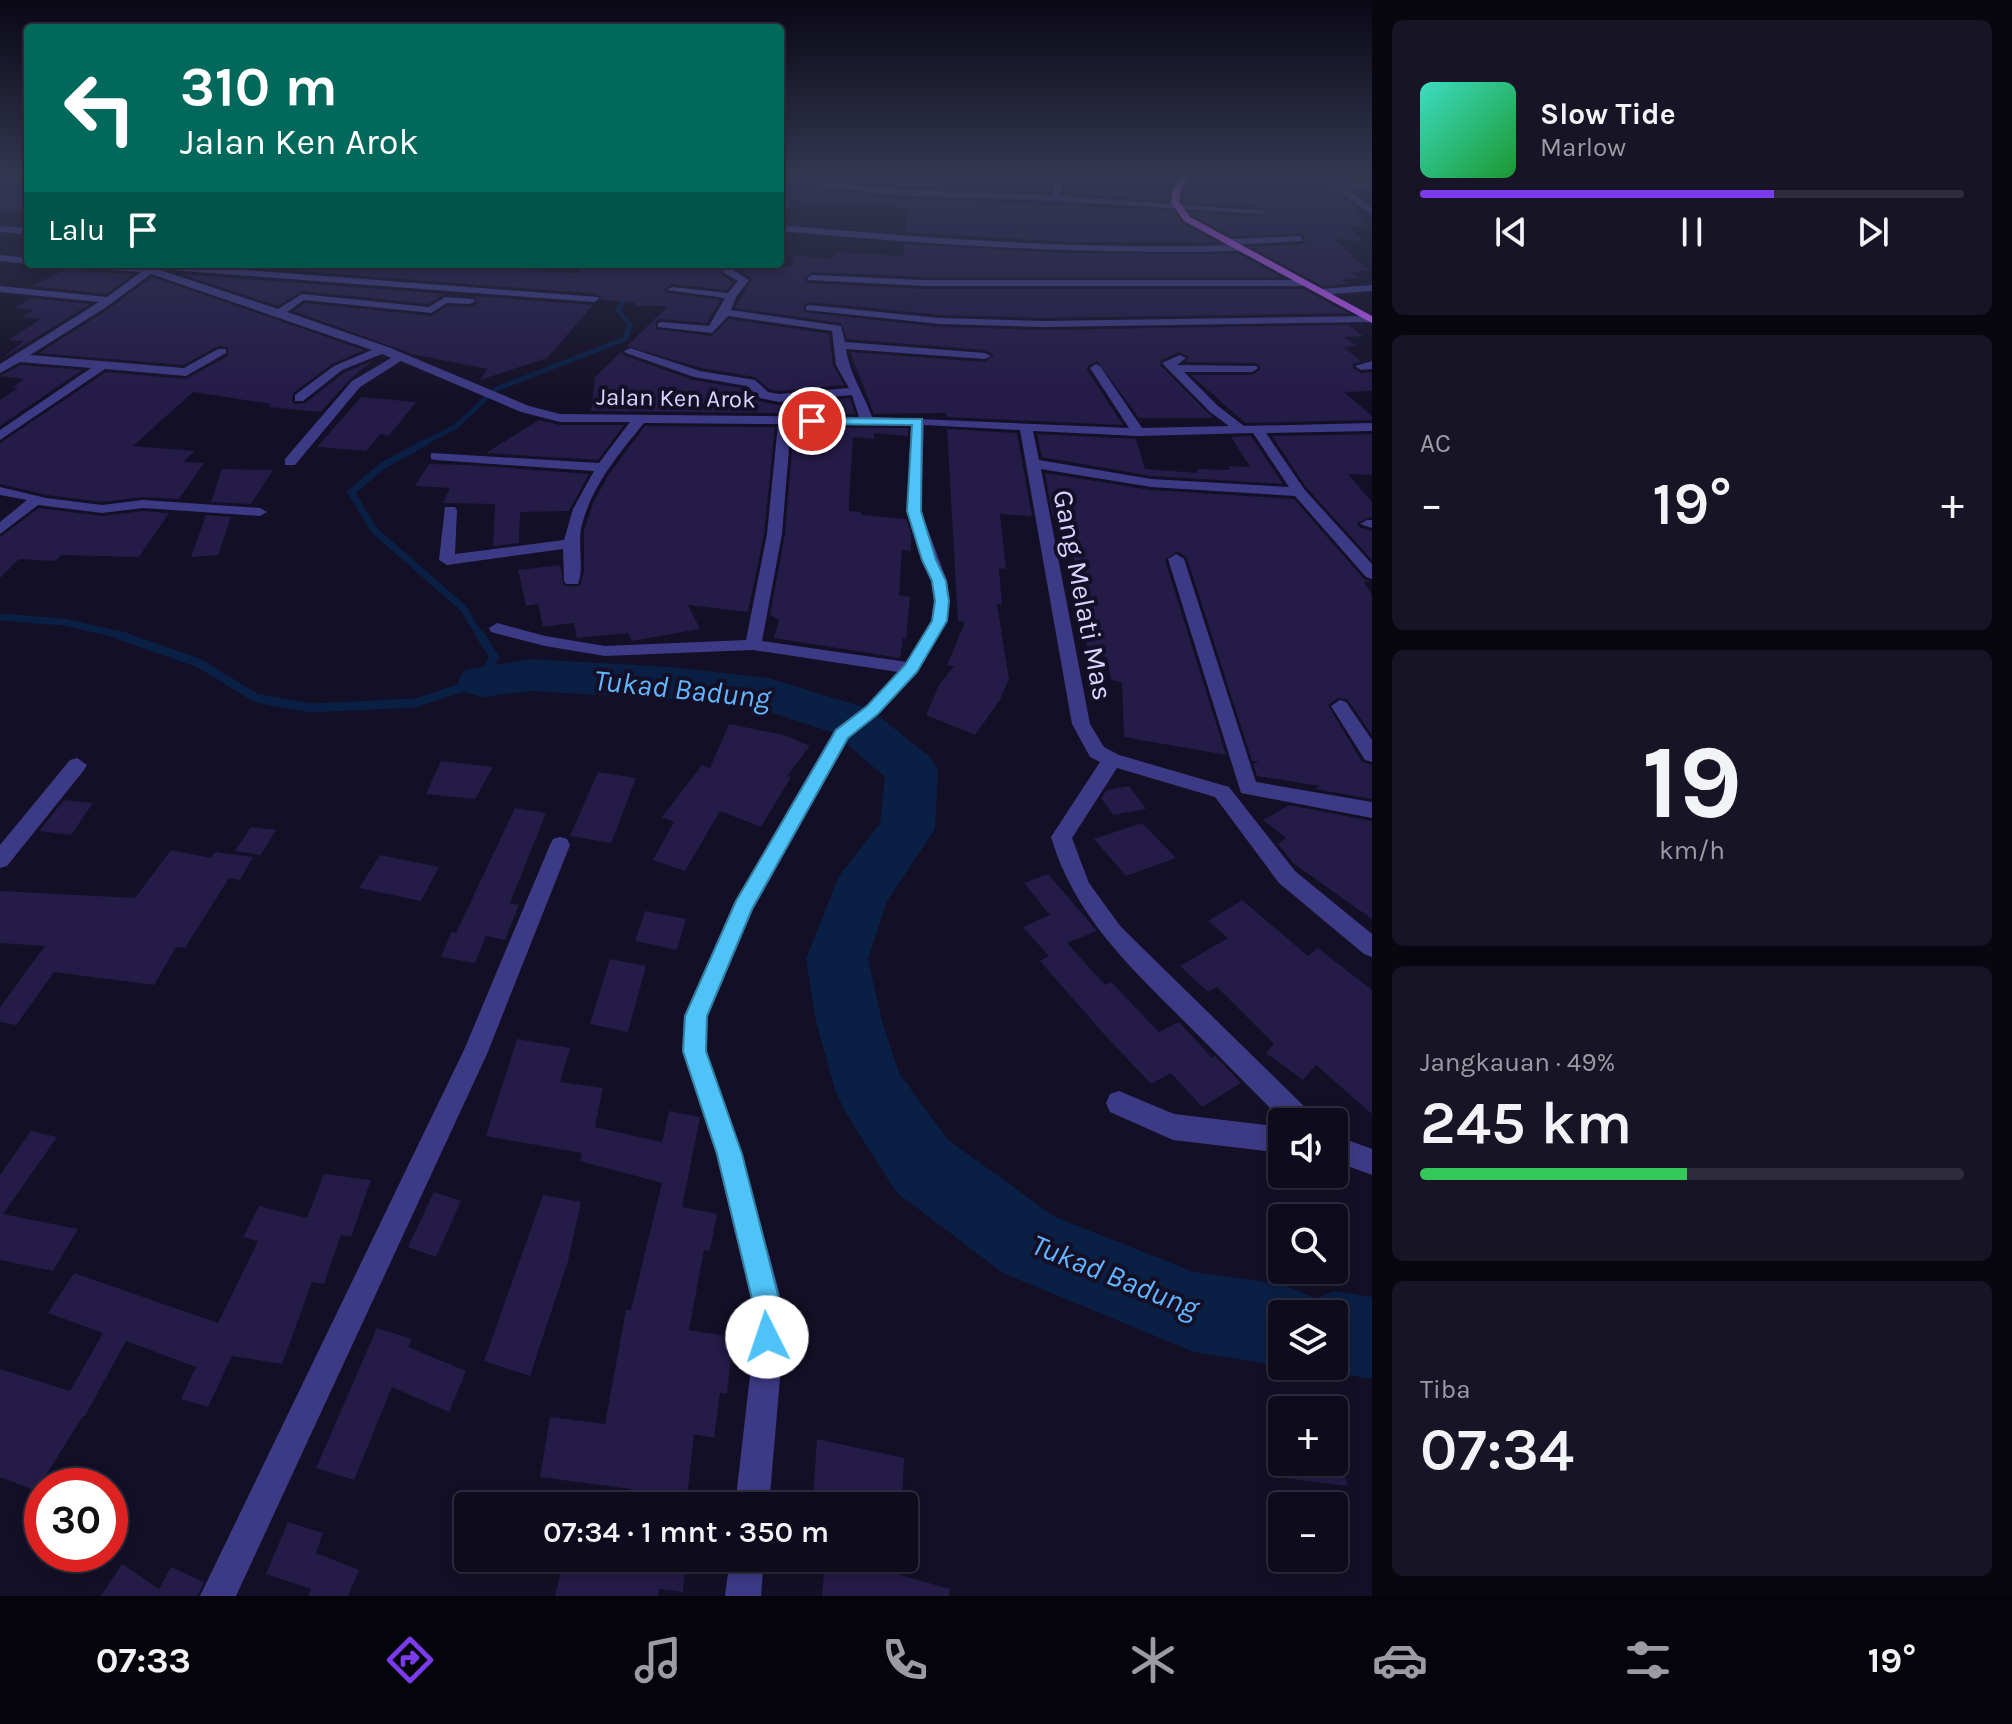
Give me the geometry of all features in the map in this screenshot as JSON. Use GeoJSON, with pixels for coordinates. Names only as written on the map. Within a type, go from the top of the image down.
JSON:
{"type":"FeatureCollection","features":[{"type":"Feature","properties":{"kind":"main road"},"geometry":{"type":"LineString","coordinates":[[1244,250],[1371,320]]}},
{"type":"Feature","properties":{"kind":"street"},"geometry":{"type":"LineString","coordinates":[[1141,250],[1169,250]]}},
{"type":"Feature","properties":{"kind":"street"},"geometry":{"type":"LineString","coordinates":[[0,258],[24,261]]}},
{"type":"Feature","properties":{"kind":"street"},"geometry":{"type":"LineString","coordinates":[[0,369],[154,268]]}},
{"type":"Feature","properties":{"kind":"street","name":"Jalan Ken Arok"},"geometry":{"type":"LineString","coordinates":[[158,268],[384,349],[503,399],[560,418],[918,421],[1138,432],[1259,432],[1372,427]]}},
{"type":"Feature","properties":{"kind":"street"},"geometry":{"type":"LineString","coordinates":[[169,268],[594,299]]}},
{"type":"Feature","properties":{"kind":"street"},"geometry":{"type":"LineString","coordinates":[[662,325],[712,330],[744,280],[728,268]]}},
{"type":"Feature","properties":{"kind":"street"},"geometry":{"type":"LineString","coordinates":[[812,278],[1303,283]]}},
{"type":"Feature","properties":{"kind":"street"},"geometry":{"type":"LineString","coordinates":[[1321,292],[1372,288]]}},
{"type":"Feature","properties":{"kind":"street"},"geometry":{"type":"LineString","coordinates":[[0,289],[109,300]]}},
{"type":"Feature","properties":{"kind":"street"},"geometry":{"type":"LineString","coordinates":[[672,290],[731,296]]}},
{"type":"Feature","properties":{"kind":"street"},"geometry":{"type":"LineString","coordinates":[[279,313],[302,297],[431,310],[445,300],[578,310]]}},
{"type":"Feature","properties":{"kind":"street"},"geometry":{"type":"LineString","coordinates":[[810,308],[940,321],[1043,324],[1371,320]]}},
{"type":"Feature","properties":{"kind":"street"},"geometry":{"type":"LineString","coordinates":[[725,312],[837,328],[842,365],[857,391],[867,421]]}},
{"type":"Feature","properties":{"kind":"street"},"geometry":{"type":"LineString","coordinates":[[841,345],[985,356]]}},
{"type":"Feature","properties":{"kind":"street"},"geometry":{"type":"LineString","coordinates":[[299,398],[338,368],[384,349]]}},
{"type":"Feature","properties":{"kind":"street"},"geometry":{"type":"LineString","coordinates":[[0,359],[189,372],[222,351]]}},
{"type":"Feature","properties":{"kind":"street"},"geometry":{"type":"LineString","coordinates":[[630,351],[698,374],[751,383],[764,395],[779,398],[857,391]]}},
{"type":"Feature","properties":{"kind":"street"},"geometry":{"type":"LineString","coordinates":[[290,462],[356,384],[400,357]]}},
{"type":"Feature","properties":{"kind":"street"},"geometry":{"type":"LineString","coordinates":[[1243,431],[1214,409],[1177,364],[1252,368]]}},
{"type":"Feature","properties":{"kind":"street"},"geometry":{"type":"LineString","coordinates":[[0,436],[101,366]]}},
{"type":"Feature","properties":{"kind":"street"},"geometry":{"type":"LineString","coordinates":[[1096,368],[1138,432]]}},
{"type":"Feature","properties":{"kind":"street"},"geometry":{"type":"LineString","coordinates":[[572,581],[570,544],[579,515],[602,467],[639,420]]}},
{"type":"Feature","properties":{"kind":"street"},"geometry":{"type":"LineString","coordinates":[[753,645],[767,588],[782,495],[785,421]]}},
{"type":"Feature","properties":{"kind":"street"},"geometry":{"type":"LineString","coordinates":[[753,1492],[766,1367],[765,1295],[729,1154],[694,1051],[696,1016],[743,907],[842,734],[872,710],[912,668],[939,621],[942,601],[939,581],[914,511],[918,421]]}},
{"type":"Feature","properties":{"kind":"street","name":"Gang Melati Mas"},"geometry":{"type":"LineString","coordinates":[[1026,427],[1081,724],[1097,752],[1112,760]]}},
{"type":"Feature","properties":{"kind":"street"},"geometry":{"type":"LineString","coordinates":[[1259,432],[1299,492],[1372,574]]}},
{"type":"Feature","properties":{"kind":"street"},"geometry":{"type":"LineString","coordinates":[[436,456],[602,467]]}},
{"type":"Feature","properties":{"kind":"street"},"geometry":{"type":"LineString","coordinates":[[1032,463],[1151,483],[1299,492]]}},
{"type":"Feature","properties":{"kind":"street"},"geometry":{"type":"LineString","coordinates":[[0,491],[38,498],[42,502],[102,509],[143,504],[260,512]]}},
{"type":"Feature","properties":{"kind":"street"},"geometry":{"type":"LineString","coordinates":[[0,530],[38,498]]}},
{"type":"Feature","properties":{"kind":"street"},"geometry":{"type":"LineString","coordinates":[[450,510],[447,560],[570,544]]}},
{"type":"Feature","properties":{"kind":"street"},"geometry":{"type":"LineString","coordinates":[[1176,559],[1248,788],[1372,810]]}},
{"type":"Feature","properties":{"kind":"street"},"geometry":{"type":"LineString","coordinates":[[497,628],[545,641],[605,651],[753,645],[912,668]]}},
{"type":"Feature","properties":{"kind":"street"},"geometry":{"type":"LineString","coordinates":[[1340,706],[1372,755]]}},
{"type":"Feature","properties":{"kind":"street"},"geometry":{"type":"LineString","coordinates":[[1288,1108],[1123,944],[1093,906],[1065,856],[1061,837],[1112,760],[1222,792],[1287,877],[1372,947]]}},
{"type":"Feature","properties":{"kind":"street"},"geometry":{"type":"LineString","coordinates":[[0,860],[77,765]]}},
{"type":"Feature","properties":{"kind":"street"},"geometry":{"type":"LineString","coordinates":[[218,1596],[475,1054],[560,845]]}},
{"type":"Feature","properties":{"kind":"street"},"geometry":{"type":"LineString","coordinates":[[1119,1103],[1173,1127],[1268,1138]]}},
{"type":"Feature","properties":{"kind":"street"},"geometry":{"type":"LineString","coordinates":[[1348,1153],[1372,1162]]}},
{"type":"Feature","properties":{"kind":"street"},"geometry":{"type":"LineString","coordinates":[[743,1596],[746,1572]]}},
{"type":"Feature","properties":{"kind":"building"},"geometry":{"type":"Polygon","coordinates":[[[903,250],[1239,254],[1281,277],[924,277],[812,272],[804,279],[808,283],[924,289],[1303,289],[1348,313],[1043,318],[940,315],[810,302],[804,304],[804,312],[940,327],[1043,330],[1348,325],[1363,336],[1344,337],[1357,346],[1343,347],[1361,361],[1352,364],[1353,368],[1361,373],[1372,372],[1372,391],[1344,392],[1372,416],[1372,420],[1245,423],[1191,375],[1252,375],[1260,370],[1260,366],[1256,363],[1186,362],[1189,357],[1179,352],[1161,360],[1160,365],[1213,418],[1139,418],[1097,361],[1087,370],[1123,425],[946,417],[946,413],[874,414],[850,352],[985,362],[994,355],[985,350],[847,339],[841,323],[735,308],[752,279],[738,268],[791,267],[794,256],[833,259],[835,252],[903,256],[903,250]]]}},
{"type":"Feature","properties":{"kind":"building"},"geometry":{"type":"Polygon","coordinates":[[[1257,250],[1347,250],[1369,271],[1350,272],[1362,278],[1342,280],[1348,284],[1323,286],[1257,250]]]}},
{"type":"Feature","properties":{"kind":"building"},"geometry":{"type":"Polygon","coordinates":[[[260,268],[473,268],[580,273],[580,268],[720,268],[723,276],[733,282],[727,290],[672,284],[664,289],[667,293],[720,300],[707,323],[661,319],[656,321],[656,329],[712,336],[729,319],[829,334],[833,365],[844,385],[779,391],[769,389],[755,377],[701,368],[627,346],[668,306],[634,306],[635,302],[602,300],[598,294],[260,268]]]}},
{"type":"Feature","properties":{"kind":"building"},"geometry":{"type":"Polygon","coordinates":[[[64,270],[133,274],[106,294],[33,286],[64,270]]]}},
{"type":"Feature","properties":{"kind":"building"},"geometry":{"type":"Polygon","coordinates":[[[181,274],[467,295],[445,294],[428,304],[302,291],[278,306],[181,274]]]}},
{"type":"Feature","properties":{"kind":"building"},"geometry":{"type":"Polygon","coordinates":[[[152,277],[364,350],[332,364],[293,393],[292,401],[295,404],[305,403],[344,373],[372,361],[350,379],[321,412],[268,407],[271,404],[193,392],[133,446],[195,451],[183,462],[204,463],[179,499],[143,497],[102,502],[47,495],[0,484],[0,443],[106,372],[186,379],[228,356],[228,347],[218,346],[183,365],[39,353],[152,277]]]}},
{"type":"Feature","properties":{"kind":"building"},"geometry":{"type":"Polygon","coordinates":[[[474,296],[593,305],[547,358],[480,380],[487,369],[412,354],[294,311],[305,303],[431,316],[448,306],[472,307],[478,302],[474,296]]]}},
{"type":"Feature","properties":{"kind":"building"},"geometry":{"type":"Polygon","coordinates":[[[32,298],[90,304],[0,360],[24,341],[9,340],[41,319],[22,317],[33,310],[14,308],[32,298]]]}},
{"type":"Feature","properties":{"kind":"building"},"geometry":{"type":"Polygon","coordinates":[[[621,352],[693,380],[746,389],[759,401],[778,405],[850,398],[855,414],[591,411],[595,377],[621,352]]]}},
{"type":"Feature","properties":{"kind":"building"},"geometry":{"type":"Polygon","coordinates":[[[21,365],[82,370],[0,426],[0,400],[18,388],[12,388],[24,379],[0,376],[21,365]]]}},
{"type":"Feature","properties":{"kind":"building"},"geometry":{"type":"Polygon","coordinates":[[[361,397],[416,402],[389,436],[380,434],[366,451],[317,447],[361,397]]]}},
{"type":"Feature","properties":{"kind":"building"},"geometry":{"type":"Polygon","coordinates":[[[539,420],[560,425],[624,425],[598,460],[486,453],[539,420]]]}},
{"type":"Feature","properties":{"kind":"building"},"geometry":{"type":"Polygon","coordinates":[[[645,426],[775,427],[764,534],[748,612],[688,605],[700,629],[632,641],[628,633],[577,638],[574,623],[543,627],[538,604],[526,606],[518,570],[560,565],[564,586],[580,586],[584,572],[584,530],[594,501],[609,474],[645,426]]]}},
{"type":"Feature","properties":{"kind":"building"},"geometry":{"type":"Polygon","coordinates":[[[794,427],[908,428],[908,436],[874,433],[874,439],[853,437],[849,500],[849,511],[861,512],[861,515],[906,519],[911,533],[911,551],[902,550],[899,595],[910,597],[906,639],[903,638],[900,658],[774,638],[779,620],[770,615],[785,534],[794,427]]]}},
{"type":"Feature","properties":{"kind":"building"},"geometry":{"type":"Polygon","coordinates":[[[947,429],[1017,433],[1032,516],[1000,514],[1006,569],[999,568],[1002,604],[997,604],[1009,679],[1000,700],[975,735],[926,715],[939,685],[954,666],[947,665],[965,622],[958,621],[947,429]]]}},
{"type":"Feature","properties":{"kind":"building"},"geometry":{"type":"Polygon","coordinates":[[[1037,434],[1136,439],[1145,469],[1198,473],[1197,469],[1250,467],[1231,437],[1251,436],[1283,484],[1151,476],[1042,457],[1037,434]]]}},
{"type":"Feature","properties":{"kind":"building"},"geometry":{"type":"Polygon","coordinates":[[[1372,434],[1372,475],[1348,474],[1372,502],[1372,517],[1357,523],[1359,527],[1372,531],[1372,560],[1306,487],[1272,436],[1372,434]]]}},
{"type":"Feature","properties":{"kind":"building"},"geometry":{"type":"Polygon","coordinates":[[[429,464],[589,474],[569,511],[520,512],[519,543],[493,546],[495,504],[443,503],[450,488],[415,486],[429,464]]]}},
{"type":"Feature","properties":{"kind":"building"},"geometry":{"type":"Polygon","coordinates":[[[222,469],[273,470],[251,504],[211,502],[222,469]]]}},
{"type":"Feature","properties":{"kind":"building"},"geometry":{"type":"Polygon","coordinates":[[[1045,473],[1151,490],[1294,499],[1364,579],[1372,582],[1364,582],[1372,595],[1372,735],[1347,699],[1338,698],[1328,705],[1362,762],[1372,765],[1372,799],[1315,789],[1320,786],[1257,776],[1253,764],[1259,762],[1252,761],[1187,558],[1178,551],[1165,560],[1226,755],[1124,737],[1122,682],[1111,680],[1107,657],[1090,655],[1074,605],[1084,606],[1069,535],[1064,535],[1060,518],[1053,518],[1045,473]]]}},
{"type":"Feature","properties":{"kind":"building"},"geometry":{"type":"Polygon","coordinates":[[[39,508],[102,516],[143,511],[169,513],[139,557],[61,555],[55,561],[19,559],[0,578],[0,537],[39,508]]]}},
{"type":"Feature","properties":{"kind":"building"},"geometry":{"type":"Polygon","coordinates":[[[206,515],[231,517],[218,555],[191,557],[206,515]]]}},
{"type":"Feature","properties":{"kind":"building"},"geometry":{"type":"Polygon","coordinates":[[[729,724],[784,735],[810,746],[787,776],[791,777],[761,827],[720,811],[685,871],[653,860],[674,822],[662,817],[702,765],[710,768],[729,724]]]}},
{"type":"Feature","properties":{"kind":"building"},"geometry":{"type":"Polygon","coordinates":[[[441,761],[493,767],[475,799],[426,794],[441,761]]]}},
{"type":"Feature","properties":{"kind":"building"},"geometry":{"type":"Polygon","coordinates":[[[598,772],[636,778],[611,843],[570,836],[598,772]]]}},
{"type":"Feature","properties":{"kind":"building"},"geometry":{"type":"Polygon","coordinates":[[[1129,786],[1146,809],[1113,815],[1101,798],[1107,790],[1129,786]]]}},
{"type":"Feature","properties":{"kind":"building"},"geometry":{"type":"Polygon","coordinates":[[[64,800],[93,803],[71,835],[39,831],[64,800]]]}},
{"type":"Feature","properties":{"kind":"building"},"geometry":{"type":"Polygon","coordinates":[[[1289,805],[1372,821],[1372,919],[1293,863],[1278,844],[1286,838],[1263,820],[1289,805]]]}},
{"type":"Feature","properties":{"kind":"building"},"geometry":{"type":"Polygon","coordinates":[[[515,808],[546,813],[510,903],[519,905],[505,940],[486,936],[475,963],[441,957],[451,932],[456,933],[515,808]]]}},
{"type":"Feature","properties":{"kind":"building"},"geometry":{"type":"Polygon","coordinates":[[[1142,823],[1176,858],[1126,876],[1094,839],[1142,823]]]}},
{"type":"Feature","properties":{"kind":"building"},"geometry":{"type":"Polygon","coordinates":[[[251,827],[276,830],[261,855],[235,851],[251,827]]]}},
{"type":"Feature","properties":{"kind":"building"},"geometry":{"type":"Polygon","coordinates":[[[171,850],[211,858],[215,852],[253,857],[240,880],[229,878],[185,948],[176,947],[154,985],[54,972],[16,1025],[0,1022],[0,1007],[45,946],[0,943],[0,891],[135,898],[171,850]]]}},
{"type":"Feature","properties":{"kind":"building"},"geometry":{"type":"Polygon","coordinates":[[[380,855],[439,867],[421,901],[359,888],[380,855]]]}},
{"type":"Feature","properties":{"kind":"building"},"geometry":{"type":"Polygon","coordinates":[[[1048,874],[1097,931],[1067,943],[1105,985],[1111,982],[1159,1032],[1179,1022],[1212,1058],[1215,1056],[1241,1083],[1202,1107],[1171,1073],[1151,1084],[1103,1033],[1040,961],[1049,956],[1023,927],[1050,915],[1024,883],[1048,874]]]}},
{"type":"Feature","properties":{"kind":"building"},"geometry":{"type":"Polygon","coordinates":[[[1242,900],[1308,956],[1318,948],[1372,990],[1372,1114],[1316,1065],[1303,1080],[1266,1053],[1274,1044],[1217,987],[1208,992],[1180,966],[1228,938],[1208,921],[1242,900]]]}},
{"type":"Feature","properties":{"kind":"building"},"geometry":{"type":"Polygon","coordinates":[[[645,911],[686,919],[677,950],[635,941],[645,911]]]}},
{"type":"Feature","properties":{"kind":"building"},"geometry":{"type":"Polygon","coordinates":[[[610,959],[646,966],[628,1032],[590,1024],[610,959]]]}},
{"type":"Feature","properties":{"kind":"building"},"geometry":{"type":"Polygon","coordinates":[[[517,1039],[570,1048],[560,1082],[603,1088],[595,1127],[662,1142],[669,1111],[700,1117],[682,1207],[717,1214],[710,1251],[704,1250],[689,1330],[733,1337],[727,1394],[720,1393],[714,1438],[694,1434],[688,1492],[631,1492],[631,1489],[540,1477],[550,1417],[605,1424],[626,1310],[631,1310],[662,1183],[580,1161],[582,1153],[486,1136],[517,1039]]]}},
{"type":"Feature","properties":{"kind":"building"},"geometry":{"type":"Polygon","coordinates":[[[31,1131],[57,1137],[3,1214],[78,1229],[53,1271],[0,1260],[0,1175],[31,1131]]]}},
{"type":"Feature","properties":{"kind":"building"},"geometry":{"type":"Polygon","coordinates":[[[324,1174],[371,1180],[351,1237],[341,1235],[324,1284],[312,1282],[282,1364],[232,1356],[208,1407],[181,1399],[196,1367],[126,1341],[85,1416],[50,1468],[24,1468],[24,1486],[0,1477],[0,1369],[70,1391],[103,1333],[48,1313],[74,1273],[218,1323],[258,1241],[243,1237],[259,1206],[307,1218],[324,1174]]]}},
{"type":"Feature","properties":{"kind":"building"},"geometry":{"type":"Polygon","coordinates":[[[434,1192],[461,1201],[436,1257],[408,1247],[434,1192]]]}},
{"type":"Feature","properties":{"kind":"building"},"geometry":{"type":"Polygon","coordinates":[[[543,1195],[581,1202],[568,1261],[530,1376],[484,1361],[543,1195]]]}},
{"type":"Feature","properties":{"kind":"building"},"geometry":{"type":"Polygon","coordinates":[[[377,1328],[412,1339],[408,1347],[466,1371],[449,1412],[392,1387],[354,1480],[316,1468],[377,1328]]]}},
{"type":"Feature","properties":{"kind":"building"},"geometry":{"type":"Polygon","coordinates":[[[817,1439],[904,1458],[903,1492],[813,1492],[817,1439]]]}},
{"type":"Feature","properties":{"kind":"building"},"geometry":{"type":"Polygon","coordinates":[[[1345,1476],[1348,1486],[1276,1477],[1345,1476]]]}},
{"type":"Feature","properties":{"kind":"building"},"geometry":{"type":"Polygon","coordinates":[[[288,1522],[323,1533],[316,1553],[359,1570],[348,1596],[308,1596],[311,1589],[266,1574],[288,1522]]]}},
{"type":"Feature","properties":{"kind":"building"},"geometry":{"type":"Polygon","coordinates":[[[171,1567],[204,1582],[197,1596],[101,1596],[117,1572],[128,1572],[128,1568],[159,1589],[171,1567]]]}},
{"type":"Feature","properties":{"kind":"building"},"geometry":{"type":"Polygon","coordinates":[[[561,1572],[685,1572],[683,1592],[659,1589],[658,1596],[555,1596],[561,1572]]]}},
{"type":"Feature","properties":{"kind":"building"},"geometry":{"type":"Polygon","coordinates":[[[824,1572],[890,1572],[950,1589],[949,1596],[822,1596],[824,1572]]]}},
{"type":"Feature","properties":{"kind":"waterway"},"geometry":{"type":"LineString","coordinates":[[422,444],[455,427],[496,389],[625,339],[630,325],[618,310],[627,294]]}},
{"type":"Feature","properties":{"kind":"waterway"},"geometry":{"type":"LineString","coordinates":[[426,442],[384,465],[351,492],[374,530],[463,608],[481,637]]}},
{"type":"Feature","properties":{"kind":"waterway","name":"Tukad Badung"},"geometry":{"type":"LineString","coordinates":[[0,617],[64,622],[128,637]]}},
{"type":"Feature","properties":{"kind":"waterway","name":"Tukad Badung"},"geometry":{"type":"LineString","coordinates":[[119,635],[199,663],[256,698],[310,708],[415,703],[482,681],[494,657],[480,635]]}},
{"type":"Feature","properties":{"kind":"waterway","name":"Tukad Badung"},"geometry":{"type":"LineString","coordinates":[[482,681],[530,675],[669,683],[768,694],[852,721],[912,771],[907,829],[860,893],[837,959],[849,1021],[870,1090],[922,1166],[1030,1246],[1194,1312],[1268,1323]]}},
{"type":"Feature","properties":{"kind":"waterway","name":"Tukad Badung"},"geometry":{"type":"LineString","coordinates":[[1348,1334],[1372,1338]]}},
{"type":"Feature","properties":{"kind":"route"},"geometry":{"type":"LineString","coordinates":[[767,1337],[765,1295],[729,1154],[694,1051],[696,1016],[743,907],[842,734],[872,710],[912,668],[939,621],[942,601],[939,581],[914,511],[918,421],[812,421]]}}]}
